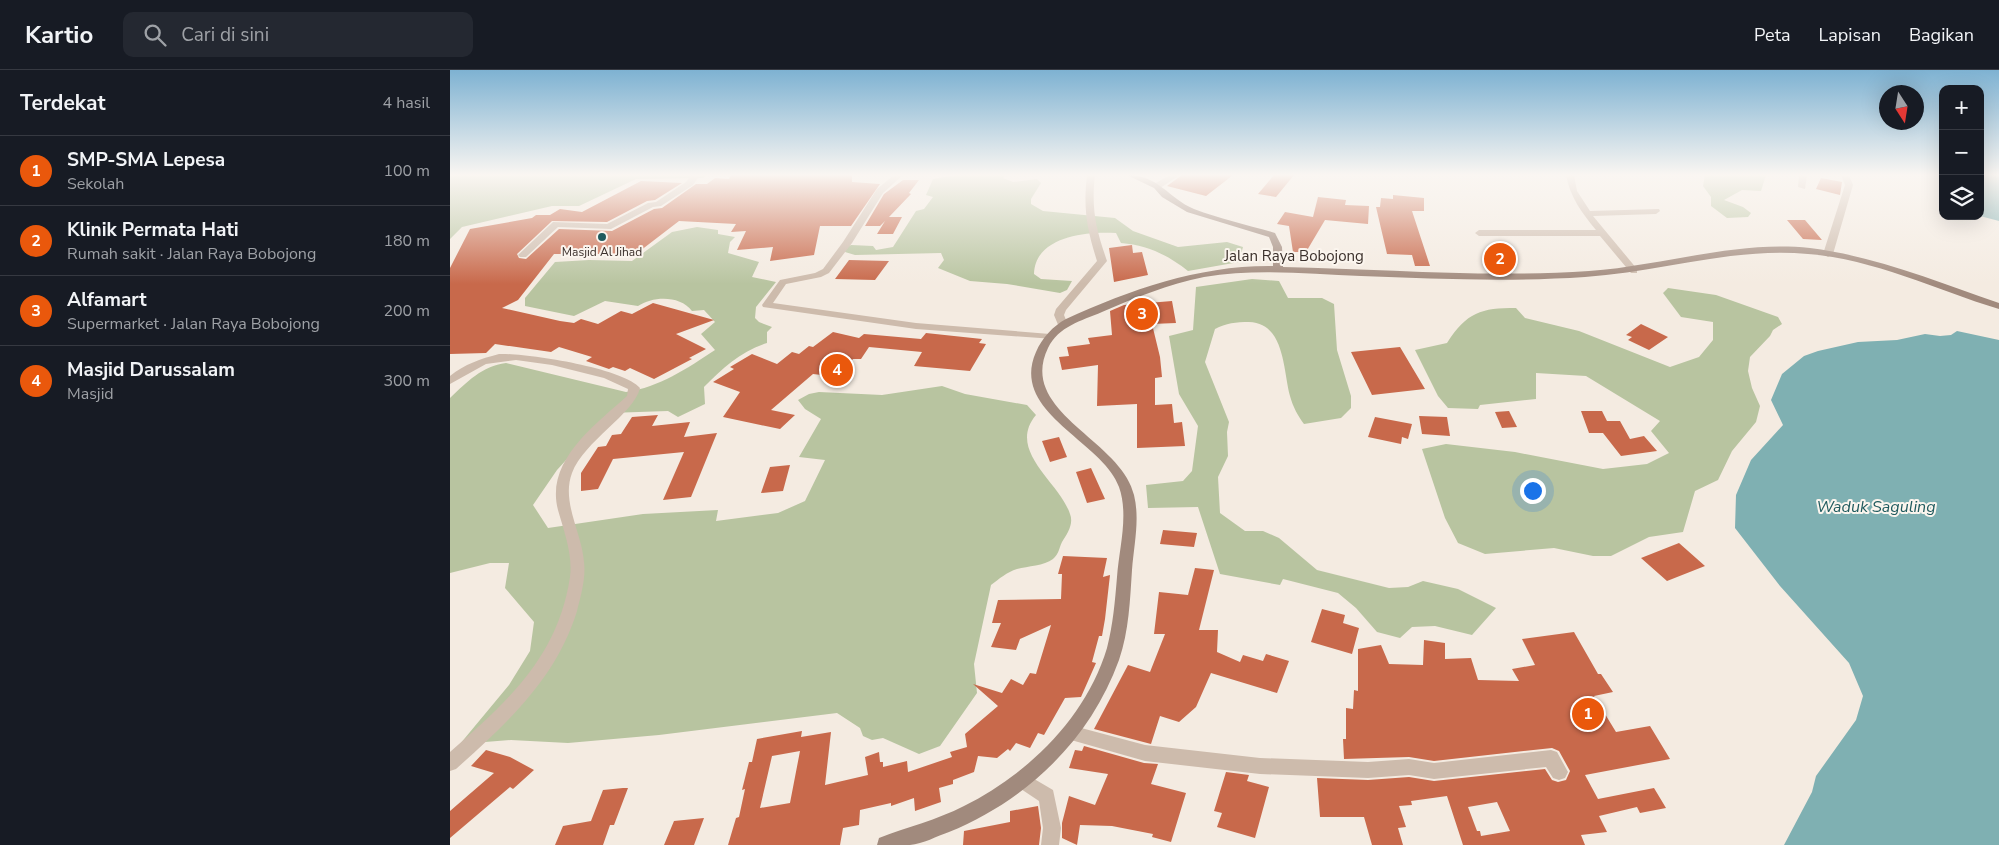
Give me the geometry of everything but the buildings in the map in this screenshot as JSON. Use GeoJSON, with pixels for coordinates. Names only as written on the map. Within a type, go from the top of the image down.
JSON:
{"type":"FeatureCollection","features":[{"type":"Feature","properties":{"kind":"main road"},"geometry":{"type":"LineString","coordinates":[[1194,211],[1272,235],[1277,242],[1278,269]]}},
{"type":"Feature","properties":{"kind":"main road","name":"Jalan Raya Bobojong"},"geometry":{"type":"LineString","coordinates":[[886,845],[971,813],[1024,781],[1070,733],[1089,705],[1112,657],[1124,587],[1130,502],[1125,484],[1117,471],[1101,452],[1057,415],[1037,384],[1038,360],[1050,337],[1063,325],[1133,296],[1196,276],[1217,272],[1278,269],[1435,276],[1528,276],[1634,271],[1759,249],[1784,249],[1828,254],[1907,276],[1999,306]]}},
{"type":"Feature","properties":{"kind":"street"},"geometry":{"type":"LineString","coordinates":[[523,255],[556,224],[608,227],[638,211]]}},
{"type":"Feature","properties":{"kind":"street"},"geometry":{"type":"LineString","coordinates":[[866,211],[826,271],[818,275],[783,282],[767,305],[916,326],[1050,337]]}},
{"type":"Feature","properties":{"kind":"street"},"geometry":{"type":"LineString","coordinates":[[1063,325],[1059,315],[1061,309],[1102,261],[1091,227],[1089,211]]}},
{"type":"Feature","properties":{"kind":"street"},"geometry":{"type":"LineString","coordinates":[[1585,211],[1634,271]]}},
{"type":"Feature","properties":{"kind":"street"},"geometry":{"type":"LineString","coordinates":[[1587,214],[1652,211]]}},
{"type":"Feature","properties":{"kind":"street"},"geometry":{"type":"LineString","coordinates":[[1828,254],[1842,211]]}},
{"type":"Feature","properties":{"kind":"street"},"geometry":{"type":"LineString","coordinates":[[1479,233],[1602,233]]}},
{"type":"Feature","properties":{"kind":"street"},"geometry":{"type":"LineString","coordinates":[[450,381],[460,372],[477,363],[515,356],[550,361],[578,368],[626,381],[634,388],[632,397],[582,448],[566,468],[561,485],[562,498],[573,540],[578,574],[570,611],[553,648],[536,678],[498,719],[450,763]]}},
{"type":"Feature","properties":{"kind":"street"},"geometry":{"type":"LineString","coordinates":[[1070,733],[1145,753],[1260,766],[1368,770],[1409,767],[1434,771],[1551,758],[1559,772]]}},
{"type":"Feature","properties":{"kind":"street"},"geometry":{"type":"LineString","coordinates":[[1024,781],[1047,796],[1052,828],[1050,845]]}},
{"type":"Feature","properties":{"kind":"green space"},"geometry":{"type":"Polygon","coordinates":[[[450,211],[530,211],[462,227],[450,239],[450,211]]]}},
{"type":"Feature","properties":{"kind":"green space"},"geometry":{"type":"Polygon","coordinates":[[[916,211],[1045,211],[1115,218],[1133,231],[1178,247],[1227,242],[1243,247],[1239,262],[1188,271],[1173,260],[1157,252],[1140,246],[1121,243],[1116,233],[1091,233],[1064,238],[1043,251],[1037,261],[1034,274],[1041,279],[1072,281],[1067,290],[1060,293],[1007,284],[970,281],[938,268],[944,260],[941,253],[855,255],[845,252],[846,248],[851,245],[873,246],[876,250],[893,247],[916,211]]]}},
{"type":"Feature","properties":{"kind":"green space"},"geometry":{"type":"Polygon","coordinates":[[[1718,211],[1749,211],[1751,213],[1748,217],[1727,218],[1718,211]]]}},
{"type":"Feature","properties":{"kind":"green space"},"geometry":{"type":"Polygon","coordinates":[[[697,227],[718,230],[718,234],[735,237],[730,242],[728,253],[759,262],[752,277],[776,282],[756,307],[755,318],[759,322],[772,327],[767,332],[767,343],[741,355],[725,367],[704,387],[705,404],[678,417],[668,411],[609,413],[557,470],[533,505],[548,528],[643,514],[718,510],[716,521],[778,513],[805,501],[825,460],[799,457],[821,419],[805,409],[798,400],[809,394],[819,392],[882,395],[942,386],[965,394],[1027,405],[1036,415],[1028,428],[1027,441],[1031,454],[1064,502],[1070,514],[1071,525],[1058,553],[1053,559],[1041,564],[1013,570],[991,585],[974,664],[977,693],[940,746],[919,754],[883,738],[872,740],[863,736],[860,728],[837,713],[659,735],[568,743],[511,740],[460,744],[509,685],[530,651],[534,622],[505,588],[509,563],[490,563],[450,573],[450,398],[482,371],[506,363],[626,392],[638,390],[661,382],[715,350],[701,334],[715,322],[704,310],[692,311],[681,302],[674,300],[651,300],[638,306],[605,301],[574,316],[525,306],[525,298],[555,262],[589,260],[632,261],[672,232],[697,227]]]}},
{"type":"Feature","properties":{"kind":"green space"},"geometry":{"type":"Polygon","coordinates":[[[1252,279],[1279,281],[1288,298],[1322,298],[1334,304],[1337,350],[1351,396],[1351,408],[1341,418],[1304,424],[1290,396],[1280,350],[1270,330],[1261,324],[1249,322],[1231,323],[1215,329],[1205,362],[1229,422],[1227,432],[1228,456],[1218,477],[1220,513],[1245,531],[1263,531],[1279,538],[1317,570],[1389,588],[1408,587],[1423,581],[1458,589],[1496,608],[1472,635],[1435,626],[1412,627],[1400,638],[1377,632],[1356,608],[1338,593],[1283,579],[1280,585],[1220,574],[1198,507],[1148,508],[1146,485],[1183,481],[1192,471],[1198,426],[1179,394],[1169,336],[1193,330],[1196,287],[1252,279]]]}},
{"type":"Feature","properties":{"kind":"green space"},"geometry":{"type":"Polygon","coordinates":[[[1668,288],[1716,295],[1778,317],[1782,324],[1773,330],[1770,336],[1750,357],[1748,371],[1752,388],[1760,406],[1756,422],[1732,451],[1718,480],[1695,491],[1683,532],[1649,537],[1611,556],[1593,556],[1554,548],[1485,554],[1458,543],[1445,518],[1422,449],[1446,444],[1515,452],[1603,469],[1647,464],[1669,453],[1651,431],[1660,421],[1586,376],[1536,373],[1536,399],[1480,405],[1478,409],[1448,408],[1438,396],[1415,350],[1447,343],[1461,324],[1476,314],[1493,309],[1516,308],[1525,318],[1579,331],[1670,367],[1699,357],[1713,340],[1713,322],[1681,317],[1663,293],[1668,288]]]}},
{"type":"Feature","properties":{"kind":"water"},"geometry":{"type":"Polygon","coordinates":[[[1984,211],[1999,211],[1999,221],[1984,217],[1984,211]]]}},
{"type":"Feature","properties":{"kind":"water","name":"Waduk Saguling"},"geometry":{"type":"Polygon","coordinates":[[[1957,331],[1999,340],[1999,845],[1784,845],[1812,792],[1816,776],[1856,720],[1863,696],[1849,663],[1780,586],[1735,528],[1736,495],[1751,460],[1783,425],[1771,400],[1782,374],[1804,356],[1858,342],[1897,340],[1925,334],[1951,335],[1957,331]]]}},
{"type":"Feature","properties":{"kind":"place","name":"Masjid Al Jihad"},"geometry":{"type":"Point","coordinates":[602,237]}},
{"type":"Feature","properties":{"kind":"place","name":"Klinik Permata Hati"},"geometry":{"type":"Point","coordinates":[1500,259]}},
{"type":"Feature","properties":{"kind":"place","name":"Alfamart"},"geometry":{"type":"Point","coordinates":[1142,314]}},
{"type":"Feature","properties":{"kind":"place","name":"Masjid Darussalam"},"geometry":{"type":"Point","coordinates":[837,370]}},
{"type":"Feature","properties":{"kind":"place","name":"SMP-SMA Lepesa"},"geometry":{"type":"Point","coordinates":[1588,714]}}]}
